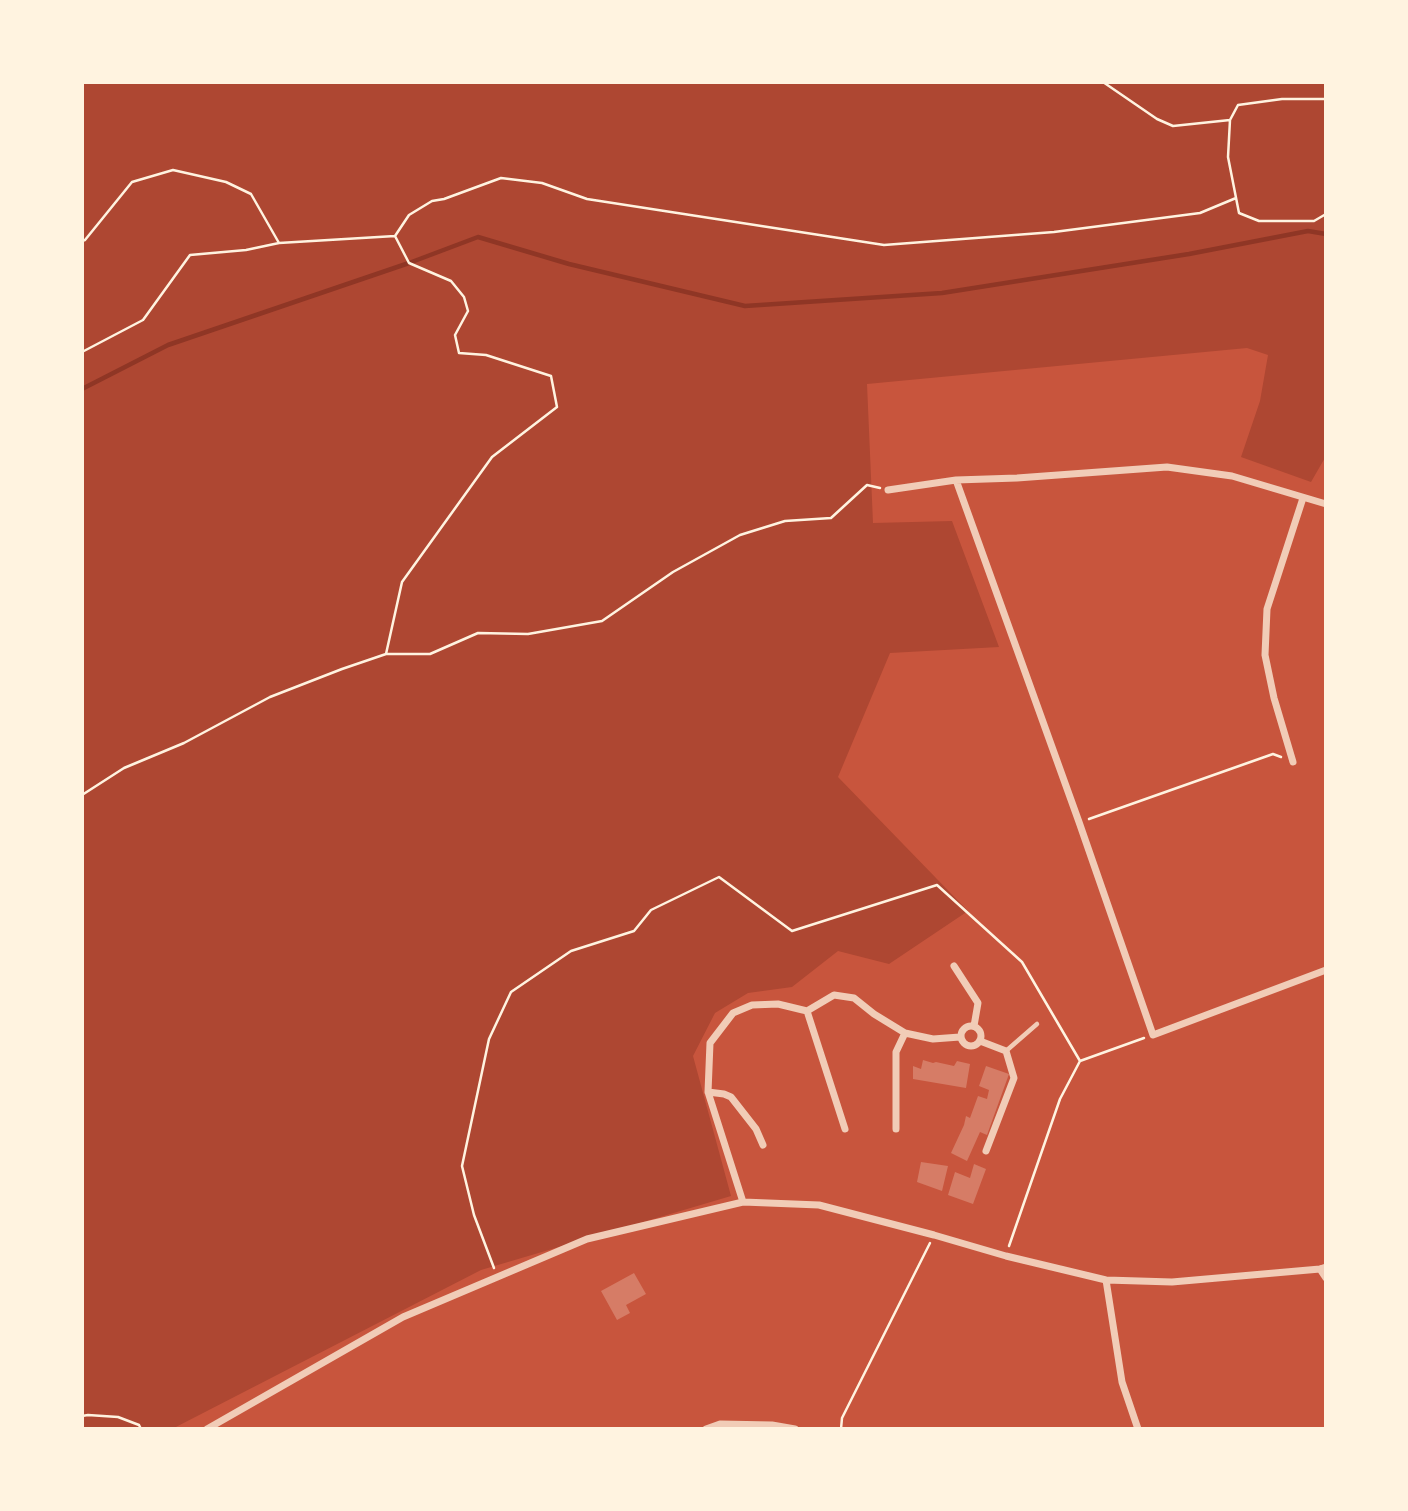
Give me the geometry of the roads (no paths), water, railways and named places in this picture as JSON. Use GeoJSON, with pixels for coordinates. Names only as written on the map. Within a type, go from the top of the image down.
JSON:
{"type":"FeatureCollection","features":[{"type":"Feature","properties":{"kind":"street"},"geometry":{"type":"LineString","coordinates":[[888,490],[957,480],[1167,467],[1232,476],[1326,504]]}},
{"type":"Feature","properties":{"kind":"street"},"geometry":{"type":"LineString","coordinates":[[957,480],[1153,1035],[1326,970]]}},
{"type":"Feature","properties":{"kind":"street"},"geometry":{"type":"LineString","coordinates":[[1293,762],[1274,698],[1265,655],[1266,609],[1303,498]]}},
{"type":"Feature","properties":{"kind":"street"},"geometry":{"type":"LineString","coordinates":[[954,966],[978,1003],[974,1026]]}},
{"type":"Feature","properties":{"kind":"street"},"geometry":{"type":"LineString","coordinates":[[743,1202],[708,1092],[710,1043],[733,1013],[752,1005],[778,1004],[807,1011],[834,995],[854,998],[905,1033],[933,1039],[960,1037]]}},
{"type":"Feature","properties":{"kind":"street"},"geometry":{"type":"LineString","coordinates":[[807,1011],[845,1129]]}},
{"type":"Feature","properties":{"kind":"street"},"geometry":{"type":"LineString","coordinates":[[974,1026],[981,1033],[980,1041],[975,1046],[968,1047],[960,1037],[964,1028],[974,1026]]}},
{"type":"Feature","properties":{"kind":"street"},"geometry":{"type":"LineString","coordinates":[[896,1129],[896,1052],[905,1033]]}},
{"type":"Feature","properties":{"kind":"street"},"geometry":{"type":"LineString","coordinates":[[980,1041],[1006,1051],[1014,1078],[986,1151]]}},
{"type":"Feature","properties":{"kind":"street"},"geometry":{"type":"LineString","coordinates":[[708,1092],[731,1097],[755,1129],[763,1145]]}},
{"type":"Feature","properties":{"kind":"street"},"geometry":{"type":"LineString","coordinates":[[210,1428],[403,1317],[497,1277],[587,1239],[743,1202],[819,1205],[1106,1280],[1172,1282],[1323,1268],[1326,1278]]}},
{"type":"Feature","properties":{"kind":"street"},"geometry":{"type":"LineString","coordinates":[[1106,1280],[1122,1382],[1138,1429]]}},
{"type":"Feature","properties":{"kind":"street"},"geometry":{"type":"LineString","coordinates":[[706,1429],[720,1424],[772,1425],[794,1429]]}},
{"type":"Feature","properties":{"kind":"lane"},"geometry":{"type":"LineString","coordinates":[[1006,1051],[1037,1024]]}},
{"type":"Feature","properties":{"kind":"waterway"},"geometry":{"type":"LineString","coordinates":[[82,389],[168,345],[478,237],[569,264],[745,306],[942,293],[1189,254],[1308,231],[1326,234]]}}]}
